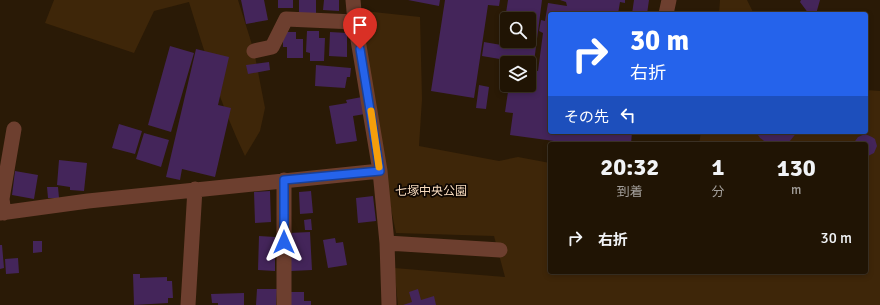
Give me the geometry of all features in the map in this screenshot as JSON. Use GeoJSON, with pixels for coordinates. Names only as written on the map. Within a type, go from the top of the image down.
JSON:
{"type":"FeatureCollection","features":[{"type":"Feature","properties":{"kind":"street"},"geometry":{"type":"LineString","coordinates":[[353,0],[355,22],[380,171],[387,243],[389,305]]}},
{"type":"Feature","properties":{"kind":"street"},"geometry":{"type":"LineString","coordinates":[[666,12],[668,0]]}},
{"type":"Feature","properties":{"kind":"street"},"geometry":{"type":"LineString","coordinates":[[254,51],[272,47],[286,19],[355,22]]}},
{"type":"Feature","properties":{"kind":"street"},"geometry":{"type":"LineString","coordinates":[[14,130],[2,199],[2,213],[88,200],[380,171]]}},
{"type":"Feature","properties":{"kind":"street"},"geometry":{"type":"LineString","coordinates":[[284,180],[284,305]]}},
{"type":"Feature","properties":{"kind":"street"},"geometry":{"type":"LineString","coordinates":[[188,305],[195,189]]}},
{"type":"Feature","properties":{"kind":"street"},"geometry":{"type":"LineString","coordinates":[[387,243],[500,250]]}},
{"type":"Feature","properties":{"kind":"green space"},"geometry":{"type":"Polygon","coordinates":[[[54,0],[238,0],[254,51],[265,108],[260,131],[245,156],[221,99],[189,2],[154,11],[134,53],[45,23],[54,0]]]}},
{"type":"Feature","properties":{"kind":"green space"},"geometry":{"type":"Polygon","coordinates":[[[720,0],[747,0],[753,12],[719,12],[720,0]]]}},
{"type":"Feature","properties":{"kind":"green space","name":"七塚中央公園"},"geometry":{"type":"Polygon","coordinates":[[[364,11],[420,17],[422,99],[419,146],[499,161],[518,157],[548,163],[548,274],[868,274],[868,142],[699,142],[701,134],[868,134],[868,90],[880,91],[880,305],[398,305],[394,268],[505,277],[494,236],[396,233],[369,102],[364,11]]]}},
{"type":"Feature","properties":{"kind":"building"},"geometry":{"type":"Polygon","coordinates":[[[241,0],[264,0],[268,20],[246,24],[241,0]]]}},
{"type":"Feature","properties":{"kind":"building"},"geometry":{"type":"Polygon","coordinates":[[[278,0],[293,0],[293,8],[278,8],[278,0]]]}},
{"type":"Feature","properties":{"kind":"building"},"geometry":{"type":"Polygon","coordinates":[[[299,0],[316,0],[316,13],[299,13],[299,0]]]}},
{"type":"Feature","properties":{"kind":"building"},"geometry":{"type":"Polygon","coordinates":[[[324,0],[339,0],[339,11],[323,10],[324,0]]]}},
{"type":"Feature","properties":{"kind":"building"},"geometry":{"type":"Polygon","coordinates":[[[408,0],[440,0],[439,6],[408,0]]]}},
{"type":"Feature","properties":{"kind":"building"},"geometry":{"type":"Polygon","coordinates":[[[445,0],[500,0],[499,6],[488,5],[474,98],[431,91],[445,0]]]}},
{"type":"Feature","properties":{"kind":"building"},"geometry":{"type":"Polygon","coordinates":[[[508,0],[542,0],[536,47],[536,12],[506,12],[508,0]]]}},
{"type":"Feature","properties":{"kind":"building"},"geometry":{"type":"Polygon","coordinates":[[[560,0],[625,0],[625,3],[620,2],[618,12],[548,12],[548,134],[632,134],[631,142],[561,142],[510,135],[513,113],[505,112],[508,92],[536,92],[536,71],[538,71],[543,33],[539,31],[541,20],[545,21],[548,3],[567,6],[566,2],[560,0]]]}},
{"type":"Feature","properties":{"kind":"building"},"geometry":{"type":"Polygon","coordinates":[[[634,0],[649,0],[647,12],[632,12],[634,0]]]}},
{"type":"Feature","properties":{"kind":"building"},"geometry":{"type":"Polygon","coordinates":[[[801,0],[820,0],[817,12],[808,12],[800,2],[801,0]]]}},
{"type":"Feature","properties":{"kind":"building"},"geometry":{"type":"Polygon","coordinates":[[[307,31],[319,31],[319,38],[325,38],[324,61],[310,61],[310,53],[306,52],[307,31]]]}},
{"type":"Feature","properties":{"kind":"building"},"geometry":{"type":"Polygon","coordinates":[[[283,32],[296,32],[296,39],[303,39],[303,58],[287,58],[287,47],[283,47],[283,32]]]}},
{"type":"Feature","properties":{"kind":"building"},"geometry":{"type":"Polygon","coordinates":[[[330,32],[347,33],[347,57],[329,56],[330,32]]]}},
{"type":"Feature","properties":{"kind":"building"},"geometry":{"type":"Polygon","coordinates":[[[484,42],[500,45],[500,48],[536,48],[535,56],[500,56],[500,59],[482,56],[484,42]]]}},
{"type":"Feature","properties":{"kind":"building"},"geometry":{"type":"Polygon","coordinates":[[[170,46],[194,53],[171,132],[148,125],[170,46]]]}},
{"type":"Feature","properties":{"kind":"building"},"geometry":{"type":"Polygon","coordinates":[[[196,49],[229,57],[218,105],[231,108],[215,177],[182,169],[180,180],[166,177],[196,49]]]}},
{"type":"Feature","properties":{"kind":"building"},"geometry":{"type":"Polygon","coordinates":[[[269,62],[270,70],[248,74],[246,65],[269,62]]]}},
{"type":"Feature","properties":{"kind":"building"},"geometry":{"type":"Polygon","coordinates":[[[316,65],[351,68],[350,77],[347,77],[345,88],[315,86],[316,65]]]}},
{"type":"Feature","properties":{"kind":"building"},"geometry":{"type":"Polygon","coordinates":[[[479,85],[489,87],[486,109],[476,108],[479,85]]]}},
{"type":"Feature","properties":{"kind":"building"},"geometry":{"type":"Polygon","coordinates":[[[362,97],[365,114],[353,116],[357,141],[336,144],[329,106],[347,103],[346,100],[362,97]]]}},
{"type":"Feature","properties":{"kind":"building"},"geometry":{"type":"Polygon","coordinates":[[[119,124],[142,131],[135,154],[112,148],[119,124]]]}},
{"type":"Feature","properties":{"kind":"building"},"geometry":{"type":"Polygon","coordinates":[[[144,133],[169,140],[161,167],[136,159],[144,133]]]}},
{"type":"Feature","properties":{"kind":"building"},"geometry":{"type":"Polygon","coordinates":[[[757,134],[795,134],[789,142],[766,142],[757,134]]]}},
{"type":"Feature","properties":{"kind":"building"},"geometry":{"type":"Polygon","coordinates":[[[865,134],[875,139],[877,146],[874,153],[868,156],[868,142],[854,142],[858,137],[865,134]]]}},
{"type":"Feature","properties":{"kind":"building"},"geometry":{"type":"Polygon","coordinates":[[[59,160],[87,163],[84,191],[70,190],[70,187],[57,185],[59,160]]]}},
{"type":"Feature","properties":{"kind":"building"},"geometry":{"type":"Polygon","coordinates":[[[15,171],[38,175],[34,199],[12,195],[15,171]]]}},
{"type":"Feature","properties":{"kind":"building"},"geometry":{"type":"Polygon","coordinates":[[[47,187],[58,187],[59,198],[48,198],[47,187]]]}},
{"type":"Feature","properties":{"kind":"building"},"geometry":{"type":"Polygon","coordinates":[[[270,191],[271,222],[255,223],[254,192],[270,191]]]}},
{"type":"Feature","properties":{"kind":"building"},"geometry":{"type":"Polygon","coordinates":[[[311,191],[313,213],[300,214],[299,192],[311,191]]]}},
{"type":"Feature","properties":{"kind":"building"},"geometry":{"type":"Polygon","coordinates":[[[373,196],[376,221],[358,223],[356,198],[373,196]]]}},
{"type":"Feature","properties":{"kind":"building"},"geometry":{"type":"Polygon","coordinates":[[[311,219],[312,230],[305,230],[304,220],[311,219]]]}},
{"type":"Feature","properties":{"kind":"building"},"geometry":{"type":"Polygon","coordinates":[[[310,232],[312,270],[291,271],[289,233],[310,232]]]}},
{"type":"Feature","properties":{"kind":"building"},"geometry":{"type":"Polygon","coordinates":[[[259,236],[275,237],[275,271],[258,270],[259,236]]]}},
{"type":"Feature","properties":{"kind":"building"},"geometry":{"type":"Polygon","coordinates":[[[335,238],[336,243],[343,242],[347,265],[328,268],[323,240],[335,238]]]}},
{"type":"Feature","properties":{"kind":"building"},"geometry":{"type":"Polygon","coordinates":[[[33,241],[42,241],[42,252],[33,253],[33,241]]]}},
{"type":"Feature","properties":{"kind":"building"},"geometry":{"type":"Polygon","coordinates":[[[0,245],[2,245],[4,268],[0,269],[0,245]]]}},
{"type":"Feature","properties":{"kind":"building"},"geometry":{"type":"Polygon","coordinates":[[[18,258],[19,273],[6,274],[5,259],[18,258]]]}},
{"type":"Feature","properties":{"kind":"building"},"geometry":{"type":"Polygon","coordinates":[[[133,274],[140,274],[140,278],[167,277],[167,281],[172,281],[173,298],[168,298],[168,303],[134,305],[133,274]]]}},
{"type":"Feature","properties":{"kind":"building"},"geometry":{"type":"Polygon","coordinates":[[[257,289],[277,289],[276,305],[256,305],[257,289]]]}},
{"type":"Feature","properties":{"kind":"building"},"geometry":{"type":"Polygon","coordinates":[[[418,289],[421,300],[434,296],[436,305],[403,305],[412,302],[409,292],[418,289]]]}},
{"type":"Feature","properties":{"kind":"building"},"geometry":{"type":"Polygon","coordinates":[[[290,292],[304,292],[304,301],[311,301],[311,305],[290,305],[290,292]]]}},
{"type":"Feature","properties":{"kind":"building"},"geometry":{"type":"Polygon","coordinates":[[[244,293],[244,305],[218,305],[218,303],[212,303],[211,294],[244,293]]]}},
{"type":"Feature","properties":{"kind":"slow traffic"},"geometry":{"type":"LineString","coordinates":[[371,111],[379,167]]}},
{"type":"Feature","properties":{"kind":"route"},"geometry":{"type":"LineString","coordinates":[[284,242],[284,180],[380,171],[360,49]]}}]}
